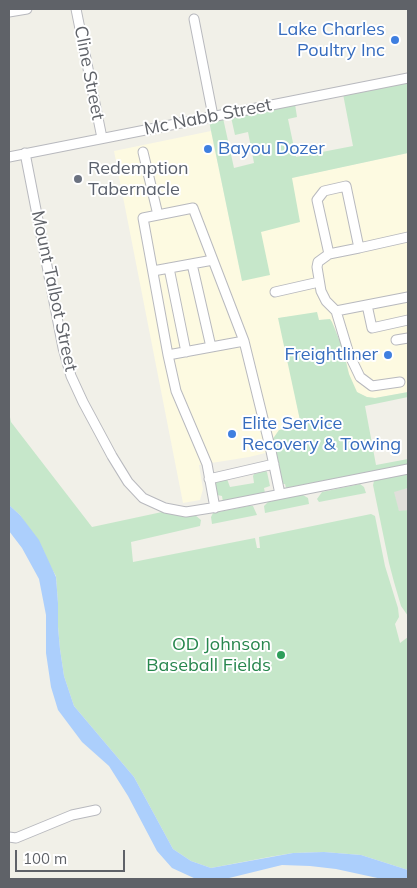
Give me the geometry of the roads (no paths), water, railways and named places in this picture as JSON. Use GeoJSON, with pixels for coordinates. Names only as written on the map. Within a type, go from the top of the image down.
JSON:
{"type":"FeatureCollection","features":[{"type":"Feature","properties":{"kind":"street"},"geometry":{"type":"LineString","coordinates":[[9,12],[27,9]]}},
{"type":"Feature","properties":{"kind":"street","name":"Cline Street"},"geometry":{"type":"LineString","coordinates":[[76,9],[102,138]]}},
{"type":"Feature","properties":{"kind":"street"},"geometry":{"type":"LineString","coordinates":[[194,19],[213,116]]}},
{"type":"Feature","properties":{"kind":"street","name":"Mc Nabb Street"},"geometry":{"type":"LineString","coordinates":[[9,157],[408,78]]}},
{"type":"Feature","properties":{"kind":"street"},"geometry":{"type":"LineString","coordinates":[[143,152],[158,215]]}},
{"type":"Feature","properties":{"kind":"street","name":"Mount Talbot Street"},"geometry":{"type":"LineString","coordinates":[[25,153],[71,376],[112,456],[128,482],[143,498],[165,508],[186,512],[215,508],[408,469]]}},
{"type":"Feature","properties":{"kind":"street"},"geometry":{"type":"LineString","coordinates":[[329,254],[317,200],[324,191],[346,186],[359,248]]}},
{"type":"Feature","properties":{"kind":"street"},"geometry":{"type":"LineString","coordinates":[[215,508],[207,464],[176,391],[143,218],[193,208],[244,341],[280,494]]}},
{"type":"Feature","properties":{"kind":"street"},"geometry":{"type":"LineString","coordinates":[[400,382],[372,386],[360,377],[349,354],[336,311],[326,301],[321,290],[317,267],[318,262],[329,254],[408,237]]}},
{"type":"Feature","properties":{"kind":"street"},"geometry":{"type":"LineString","coordinates":[[153,272],[213,260]]}},
{"type":"Feature","properties":{"kind":"street"},"geometry":{"type":"LineString","coordinates":[[192,264],[211,347]]}},
{"type":"Feature","properties":{"kind":"street"},"geometry":{"type":"LineString","coordinates":[[169,268],[186,352]]}},
{"type":"Feature","properties":{"kind":"street"},"geometry":{"type":"LineString","coordinates":[[275,292],[319,282]]}},
{"type":"Feature","properties":{"kind":"street"},"geometry":{"type":"LineString","coordinates":[[336,311],[408,297]]}},
{"type":"Feature","properties":{"kind":"street"},"geometry":{"type":"LineString","coordinates":[[367,305],[372,328],[408,320]]}},
{"type":"Feature","properties":{"kind":"street"},"geometry":{"type":"LineString","coordinates":[[396,340],[408,338]]}},
{"type":"Feature","properties":{"kind":"street"},"geometry":{"type":"LineString","coordinates":[[168,355],[244,341]]}},
{"type":"Feature","properties":{"kind":"street"},"geometry":{"type":"LineString","coordinates":[[210,478],[274,464]]}},
{"type":"Feature","properties":{"kind":"street"},"geometry":{"type":"LineString","coordinates":[[9,837],[16,838],[72,815],[96,810]]}},
{"type":"Feature","properties":{"kind":"water"},"geometry":{"type":"Polygon","coordinates":[[[9,505],[20,515],[39,540],[56,577],[60,649],[64,676],[74,706],[134,777],[173,849],[191,861],[211,868],[293,853],[324,852],[361,855],[408,870],[408,879],[382,879],[336,869],[282,865],[225,879],[196,879],[172,868],[157,851],[128,796],[109,766],[82,742],[58,710],[51,687],[46,653],[46,615],[39,579],[22,548],[9,531],[9,505]]]}},
{"type":"Feature","properties":{"kind":"place","name":"Lake Charles Poultry Inc"},"geometry":{"type":"Point","coordinates":[395,40]}},
{"type":"Feature","properties":{"kind":"place","name":"Bayou Dozer"},"geometry":{"type":"Point","coordinates":[208,149]}},
{"type":"Feature","properties":{"kind":"place","name":"Redemption Tabernacle"},"geometry":{"type":"Point","coordinates":[78,179]}},
{"type":"Feature","properties":{"kind":"place","name":"Freightliner"},"geometry":{"type":"Point","coordinates":[388,355]}},
{"type":"Feature","properties":{"kind":"place","name":"Elite Service Recovery & Towing"},"geometry":{"type":"Point","coordinates":[232,434]}},
{"type":"Feature","properties":{"kind":"place","name":"OD Johnson Baseball Fields"},"geometry":{"type":"Point","coordinates":[281,655]}}]}
